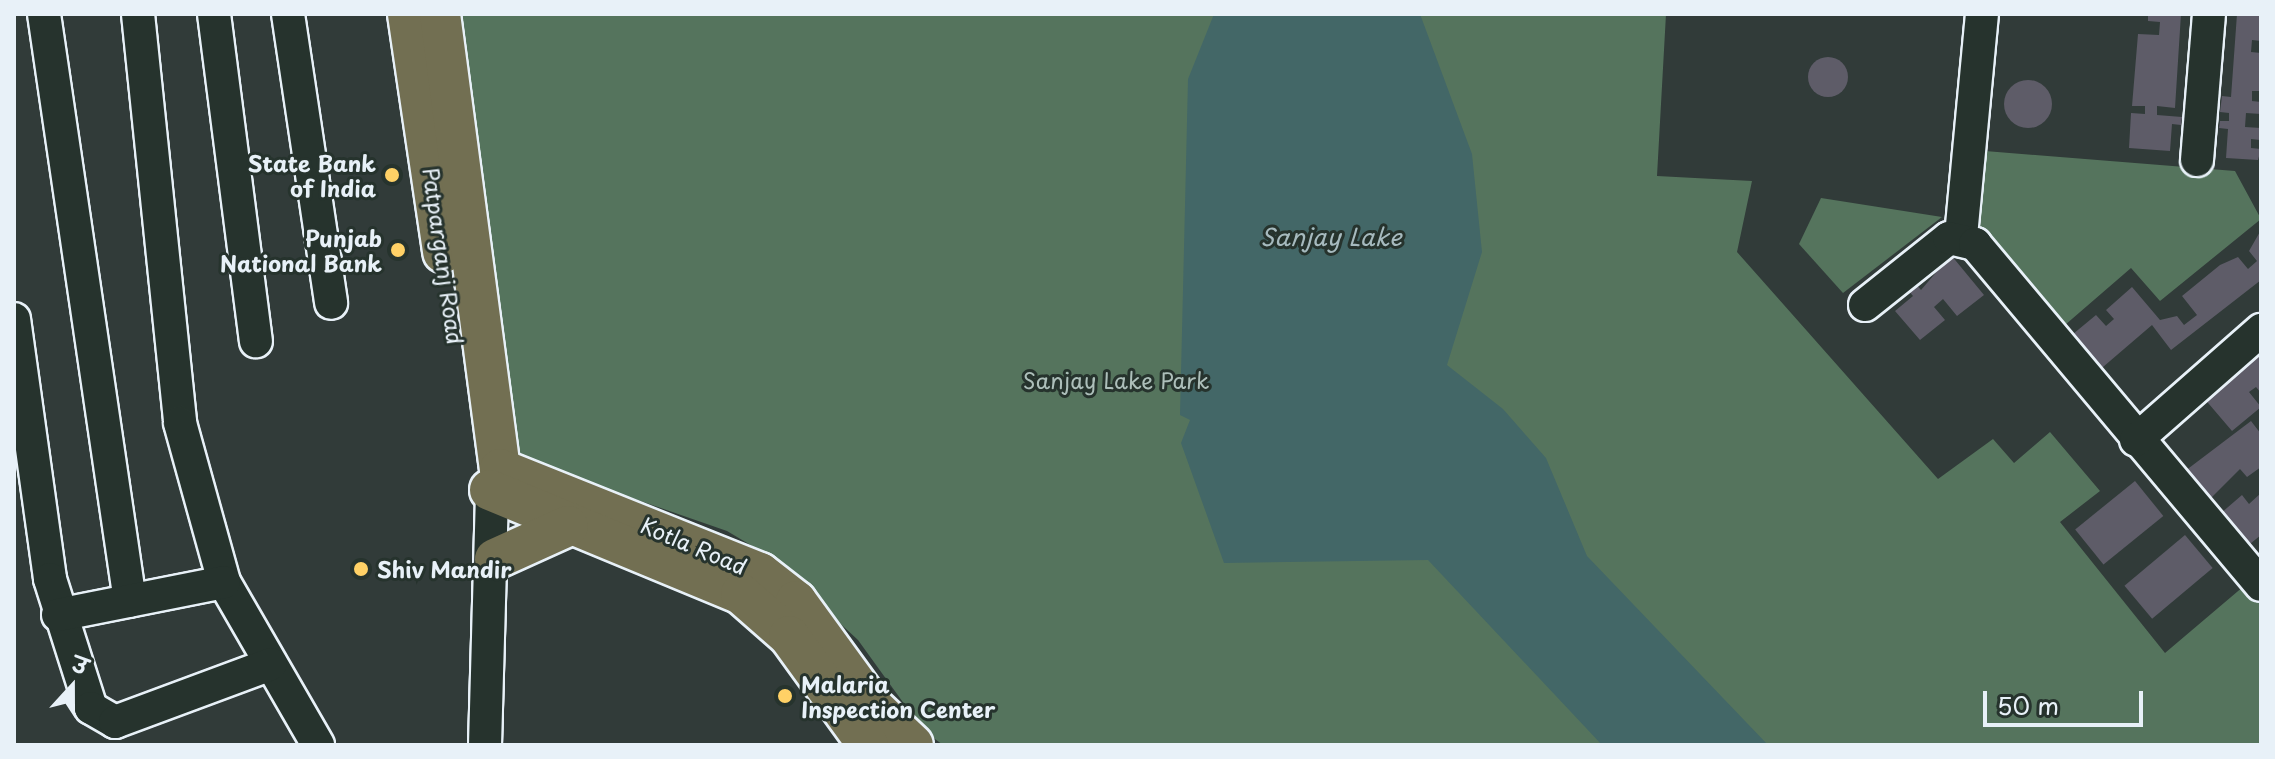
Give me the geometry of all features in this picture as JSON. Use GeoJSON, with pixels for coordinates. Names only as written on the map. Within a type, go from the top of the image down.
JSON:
{"type":"FeatureCollection","features":[{"type":"Feature","properties":{"kind":"main road","name":"Patparganj Road"},"geometry":{"type":"LineString","coordinates":[[408,14],[468,420],[476,462],[496,482]]}},
{"type":"Feature","properties":{"kind":"main road","name":"Patparganj Road"},"geometry":{"type":"LineString","coordinates":[[440,14],[496,482]]}},
{"type":"Feature","properties":{"kind":"main road","name":"Kotla Road"},"geometry":{"type":"LineString","coordinates":[[496,482],[568,526],[741,594],[789,636],[868,745]]}},
{"type":"Feature","properties":{"kind":"main road","name":"Kotla Road"},"geometry":{"type":"LineString","coordinates":[[496,482],[760,573],[811,617],[873,707],[913,745]]}},
{"type":"Feature","properties":{"kind":"main road"},"geometry":{"type":"LineString","coordinates":[[495,559],[568,526]]}},
{"type":"Feature","properties":{"kind":"street"},"geometry":{"type":"LineString","coordinates":[[44,14],[130,601]]}},
{"type":"Feature","properties":{"kind":"street"},"geometry":{"type":"LineString","coordinates":[[138,14],[180,423],[224,582],[318,745]]}},
{"type":"Feature","properties":{"kind":"street"},"geometry":{"type":"LineString","coordinates":[[214,14],[256,341]]}},
{"type":"Feature","properties":{"kind":"street"},"geometry":{"type":"LineString","coordinates":[[288,14],[331,303]]}},
{"type":"Feature","properties":{"kind":"street"},"geometry":{"type":"LineString","coordinates":[[1982,14],[1961,236],[2261,585]]}},
{"type":"Feature","properties":{"kind":"street"},"geometry":{"type":"LineString","coordinates":[[2197,160],[2209,14]]}},
{"type":"Feature","properties":{"kind":"street"},"geometry":{"type":"LineString","coordinates":[[1865,305],[1961,236]]}},
{"type":"Feature","properties":{"kind":"street"},"geometry":{"type":"LineString","coordinates":[[14,319],[58,615],[91,708],[103,720],[115,722],[271,664]]}},
{"type":"Feature","properties":{"kind":"street"},"geometry":{"type":"LineString","coordinates":[[2136,440],[2261,330]]}},
{"type":"Feature","properties":{"kind":"street"},"geometry":{"type":"LineString","coordinates":[[485,745],[496,482]]}},
{"type":"Feature","properties":{"kind":"street"},"geometry":{"type":"LineString","coordinates":[[58,615],[224,582]]}},
{"type":"Feature","properties":{"kind":"green space","name":"Sanjay Lake Park"},"geometry":{"type":"Polygon","coordinates":[[[452,14],[1666,14],[1657,176],[1752,181],[1737,252],[1938,479],[1993,439],[2014,463],[2050,432],[2100,491],[2060,522],[2165,653],[2244,586],[2261,598],[2261,745],[943,745],[923,730],[858,640],[764,553],[727,531],[511,456],[452,14]]]}},
{"type":"Feature","properties":{"kind":"green space"},"geometry":{"type":"Polygon","coordinates":[[[1985,151],[2235,171],[2261,219],[2160,301],[2131,268],[2065,325],[1980,227],[1985,151]]]}},
{"type":"Feature","properties":{"kind":"green space"},"geometry":{"type":"Polygon","coordinates":[[[1821,198],[1942,217],[1843,293],[1799,244],[1821,198]]]}},
{"type":"Feature","properties":{"kind":"water","name":"Sanjay Lake"},"geometry":{"type":"Polygon","coordinates":[[[1214,14],[1420,14],[1472,154],[1482,252],[1447,365],[1503,409],[1546,458],[1587,556],[1768,745],[1602,745],[1428,560],[1224,563],[1181,443],[1190,420],[1180,415],[1188,79],[1214,14]]]}},
{"type":"Feature","properties":{"kind":"building"},"geometry":{"type":"Polygon","coordinates":[[[2148,14],[2181,14],[2175,108],[2157,106],[2157,115],[2182,117],[2181,125],[2172,124],[2170,151],[2129,148],[2131,113],[2145,114],[2145,106],[2132,106],[2138,34],[2159,35],[2160,22],[2148,21],[2148,14]]]}},
{"type":"Feature","properties":{"kind":"building"},"geometry":{"type":"Polygon","coordinates":[[[2237,14],[2261,14],[2261,41],[2252,40],[2251,52],[2261,53],[2261,91],[2252,91],[2252,101],[2261,102],[2261,114],[2246,113],[2245,127],[2261,128],[2260,140],[2251,139],[2251,148],[2261,149],[2258,160],[2226,158],[2228,129],[2219,128],[2220,121],[2229,121],[2229,113],[2220,112],[2222,96],[2231,97],[2237,14]]]}},
{"type":"Feature","properties":{"kind":"building"},"geometry":{"type":"Polygon","coordinates":[[[1828,57],[1842,63],[1848,77],[1842,91],[1828,97],[1814,91],[1808,77],[1814,63],[1828,57]]]}},
{"type":"Feature","properties":{"kind":"building"},"geometry":{"type":"Polygon","coordinates":[[[2028,80],[2037,81],[2045,87],[2051,95],[2051,113],[2045,121],[2037,127],[2028,128],[2019,127],[2011,121],[2005,113],[2004,104],[2005,95],[2011,87],[2019,81],[2028,80]]]}},
{"type":"Feature","properties":{"kind":"building"},"geometry":{"type":"Polygon","coordinates":[[[2261,230],[2261,280],[2171,350],[2152,325],[2096,373],[2067,339],[2096,315],[2106,326],[2114,319],[2106,310],[2132,287],[2160,320],[2177,316],[2184,325],[2197,315],[2182,296],[2220,265],[2238,257],[2248,269],[2257,261],[2249,251],[2261,230]]]}},
{"type":"Feature","properties":{"kind":"building"},"geometry":{"type":"Polygon","coordinates":[[[1951,255],[1984,295],[1957,316],[1943,299],[1934,307],[1945,320],[1920,340],[1895,311],[1913,296],[1907,289],[1915,283],[1921,290],[1951,255]]]}},
{"type":"Feature","properties":{"kind":"building"},"geometry":{"type":"Polygon","coordinates":[[[2261,348],[2261,393],[2256,387],[2249,392],[2261,407],[2232,431],[2203,397],[2261,348]]]}},
{"type":"Feature","properties":{"kind":"building"},"geometry":{"type":"Polygon","coordinates":[[[2251,421],[2261,434],[2261,467],[2247,477],[2240,469],[2208,501],[2185,471],[2251,421]]]}},
{"type":"Feature","properties":{"kind":"building"},"geometry":{"type":"Polygon","coordinates":[[[2135,481],[2163,516],[2103,564],[2075,529],[2135,481]]]}},
{"type":"Feature","properties":{"kind":"building"},"geometry":{"type":"Polygon","coordinates":[[[2261,493],[2261,535],[2240,552],[2213,520],[2242,495],[2249,504],[2261,493]]]}},
{"type":"Feature","properties":{"kind":"building"},"geometry":{"type":"Polygon","coordinates":[[[2185,535],[2213,568],[2152,619],[2124,586],[2185,535]]]}},
{"type":"Feature","properties":{"kind":"place","name":"State Bank of India"},"geometry":{"type":"Point","coordinates":[392,175]}},
{"type":"Feature","properties":{"kind":"place","name":"Punjab National Bank"},"geometry":{"type":"Point","coordinates":[398,250]}},
{"type":"Feature","properties":{"kind":"place","name":"Shiv Mandir"},"geometry":{"type":"Point","coordinates":[361,569]}},
{"type":"Feature","properties":{"kind":"place","name":"Malaria Inspection Center"},"geometry":{"type":"Point","coordinates":[785,696]}}]}
